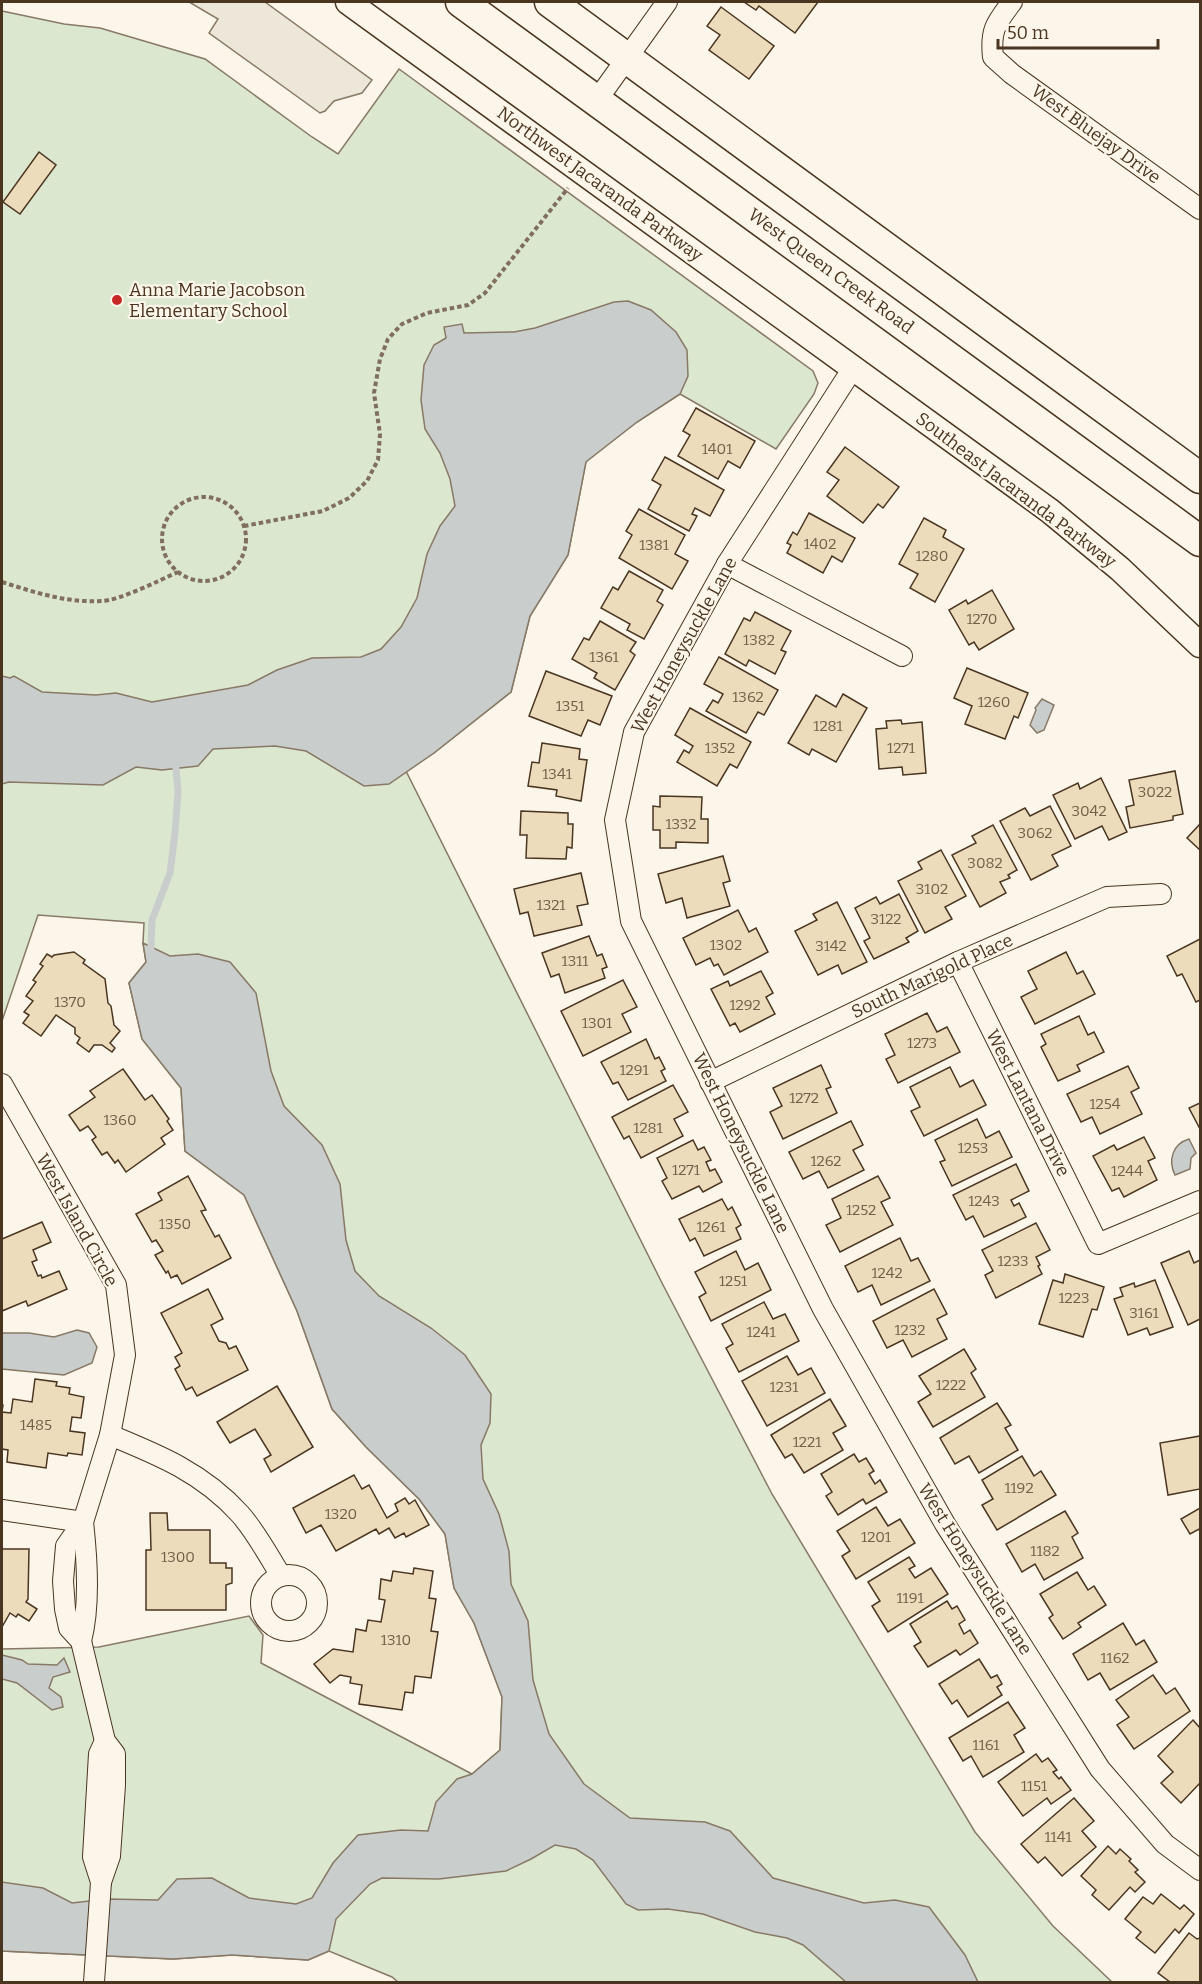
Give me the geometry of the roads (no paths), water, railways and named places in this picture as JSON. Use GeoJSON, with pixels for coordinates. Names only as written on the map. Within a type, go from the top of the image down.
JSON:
{"type":"FeatureCollection","features":[{"type":"Feature","properties":{"kind":"main road","name":"West Queen Creek Road"},"geometry":{"type":"LineString","coordinates":[[461,2],[1200,542]]}},
{"type":"Feature","properties":{"kind":"main road"},"geometry":{"type":"LineString","coordinates":[[550,2],[1200,478]]}},
{"type":"Feature","properties":{"kind":"street","name":"Northwest Jacaranda Parkway"},"geometry":{"type":"LineString","coordinates":[[348,2],[853,368]]}},
{"type":"Feature","properties":{"kind":"street"},"geometry":{"type":"LineString","coordinates":[[597,100],[667,2]]}},
{"type":"Feature","properties":{"kind":"street","name":"West Bluejay Drive"},"geometry":{"type":"LineString","coordinates":[[1012,2],[998,20],[991,38],[993,57],[1012,74],[1200,208]]}},
{"type":"Feature","properties":{"kind":"street","name":"West Honeysuckle Lane"},"geometry":{"type":"LineString","coordinates":[[853,368],[727,564],[634,732],[615,820],[631,921],[823,1309],[945,1524],[1100,1769],[1165,1844],[1200,1870]]}},
{"type":"Feature","properties":{"kind":"street","name":"Southeast Jacaranda Parkway"},"geometry":{"type":"LineString","coordinates":[[853,368],[1050,511],[1150,596],[1200,645]]}},
{"type":"Feature","properties":{"kind":"street"},"geometry":{"type":"LineString","coordinates":[[727,564],[902,656]]}},
{"type":"Feature","properties":{"kind":"street","name":"South Marigold Place"},"geometry":{"type":"LineString","coordinates":[[710,1082],[958,962],[1107,897],[1161,894]]}},
{"type":"Feature","properties":{"kind":"street","name":"West Lantana Drive"},"geometry":{"type":"LineString","coordinates":[[958,962],[1098,1244],[1200,1201]]}},
{"type":"Feature","properties":{"kind":"street","name":"West Island Circle"},"geometry":{"type":"LineString","coordinates":[[2,1084],[116,1285],[125,1355],[110,1435],[83,1522],[86,1621],[81,1641],[105,1741],[99,1754],[93,1857],[101,1882],[94,1983]]}},
{"type":"Feature","properties":{"kind":"street"},"geometry":{"type":"LineString","coordinates":[[110,1435],[162,1456],[214,1489],[241,1515],[261,1542],[280,1576]]}},
{"type":"Feature","properties":{"kind":"street"},"geometry":{"type":"LineString","coordinates":[[2,1510],[83,1522]]}},
{"type":"Feature","properties":{"kind":"waterway"},"geometry":{"type":"LineString","coordinates":[[151,948],[152,920],[170,873],[178,792],[176,769]]}},
{"type":"Feature","properties":{"kind":"place","name":"Anna Marie Jacobson Elementary School"},"geometry":{"type":"Point","coordinates":[117,300]}}]}
